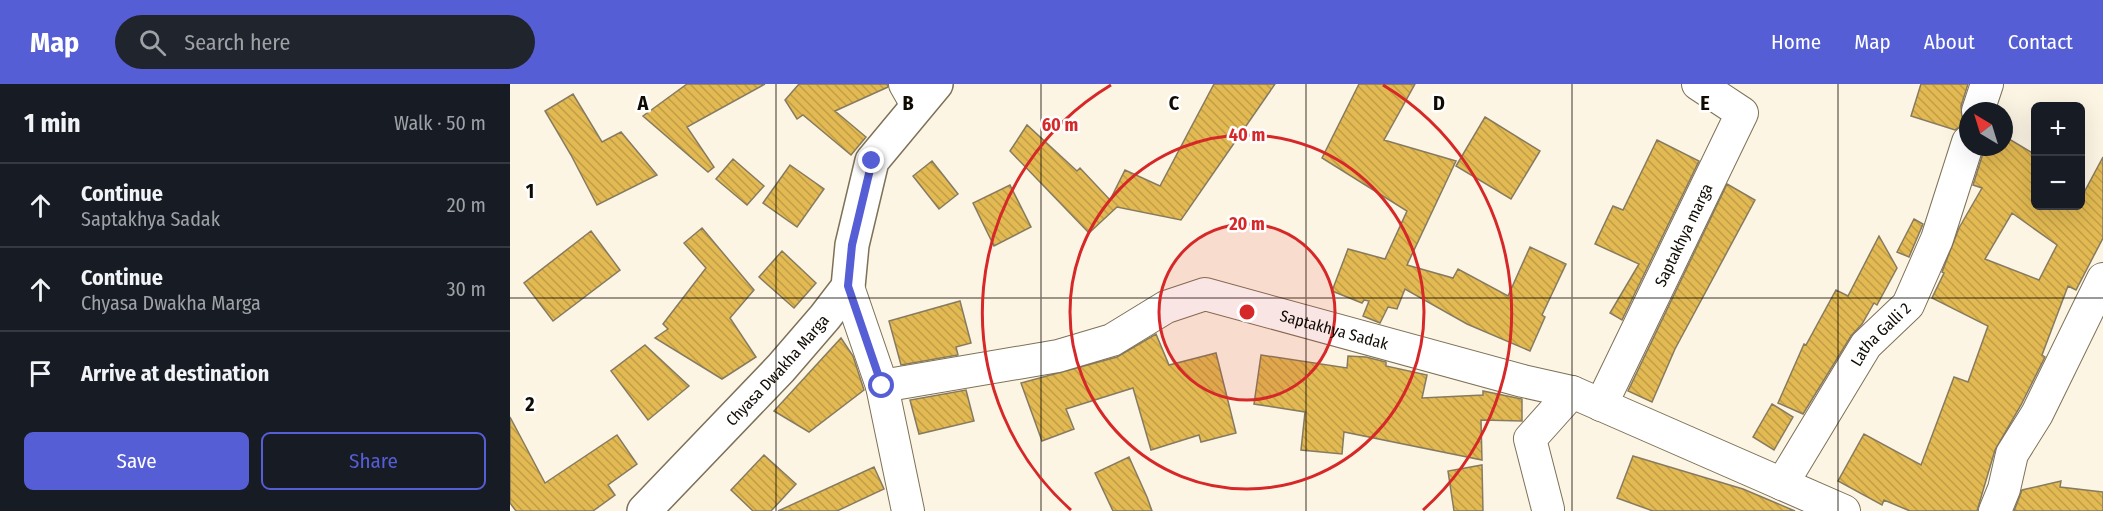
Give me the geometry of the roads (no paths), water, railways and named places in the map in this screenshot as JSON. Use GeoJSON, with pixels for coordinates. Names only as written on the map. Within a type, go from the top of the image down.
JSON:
{"type":"FeatureCollection","features":[{"type":"Feature","properties":{"kind":"main road"},"geometry":{"type":"LineString","coordinates":[[848,286],[852,245],[872,161],[919,91]]}},
{"type":"Feature","properties":{"kind":"main road","name":"Chyasa Dwakha Marga"},"geometry":{"type":"LineString","coordinates":[[644,511],[781,368],[825,317],[848,286]]}},
{"type":"Feature","properties":{"kind":"street","name":"Saptakhya marga"},"geometry":{"type":"LineString","coordinates":[[1602,405],[1742,113],[1698,84]]}},
{"type":"Feature","properties":{"kind":"street"},"geometry":{"type":"LineString","coordinates":[[1981,102],[1987,84]]}},
{"type":"Feature","properties":{"kind":"street","name":"Latha Galli 2"},"geometry":{"type":"LineString","coordinates":[[1782,484],[1866,345],[1908,305],[1937,239],[1964,156]]}},
{"type":"Feature","properties":{"kind":"street"},"geometry":{"type":"LineString","coordinates":[[1995,511],[2004,489],[2012,454],[2037,414],[2103,279]]}},
{"type":"Feature","properties":{"kind":"street"},"geometry":{"type":"LineString","coordinates":[[848,286],[882,386],[908,511]]}},
{"type":"Feature","properties":{"kind":"street","name":"Saptakhya Sadak"},"geometry":{"type":"LineString","coordinates":[[882,386],[1058,356],[1112,340],[1166,307],[1205,294],[1572,392],[1844,511]]}},
{"type":"Feature","properties":{"kind":"street"},"geometry":{"type":"LineString","coordinates":[[1548,509],[1530,439],[1572,392]]}}]}
